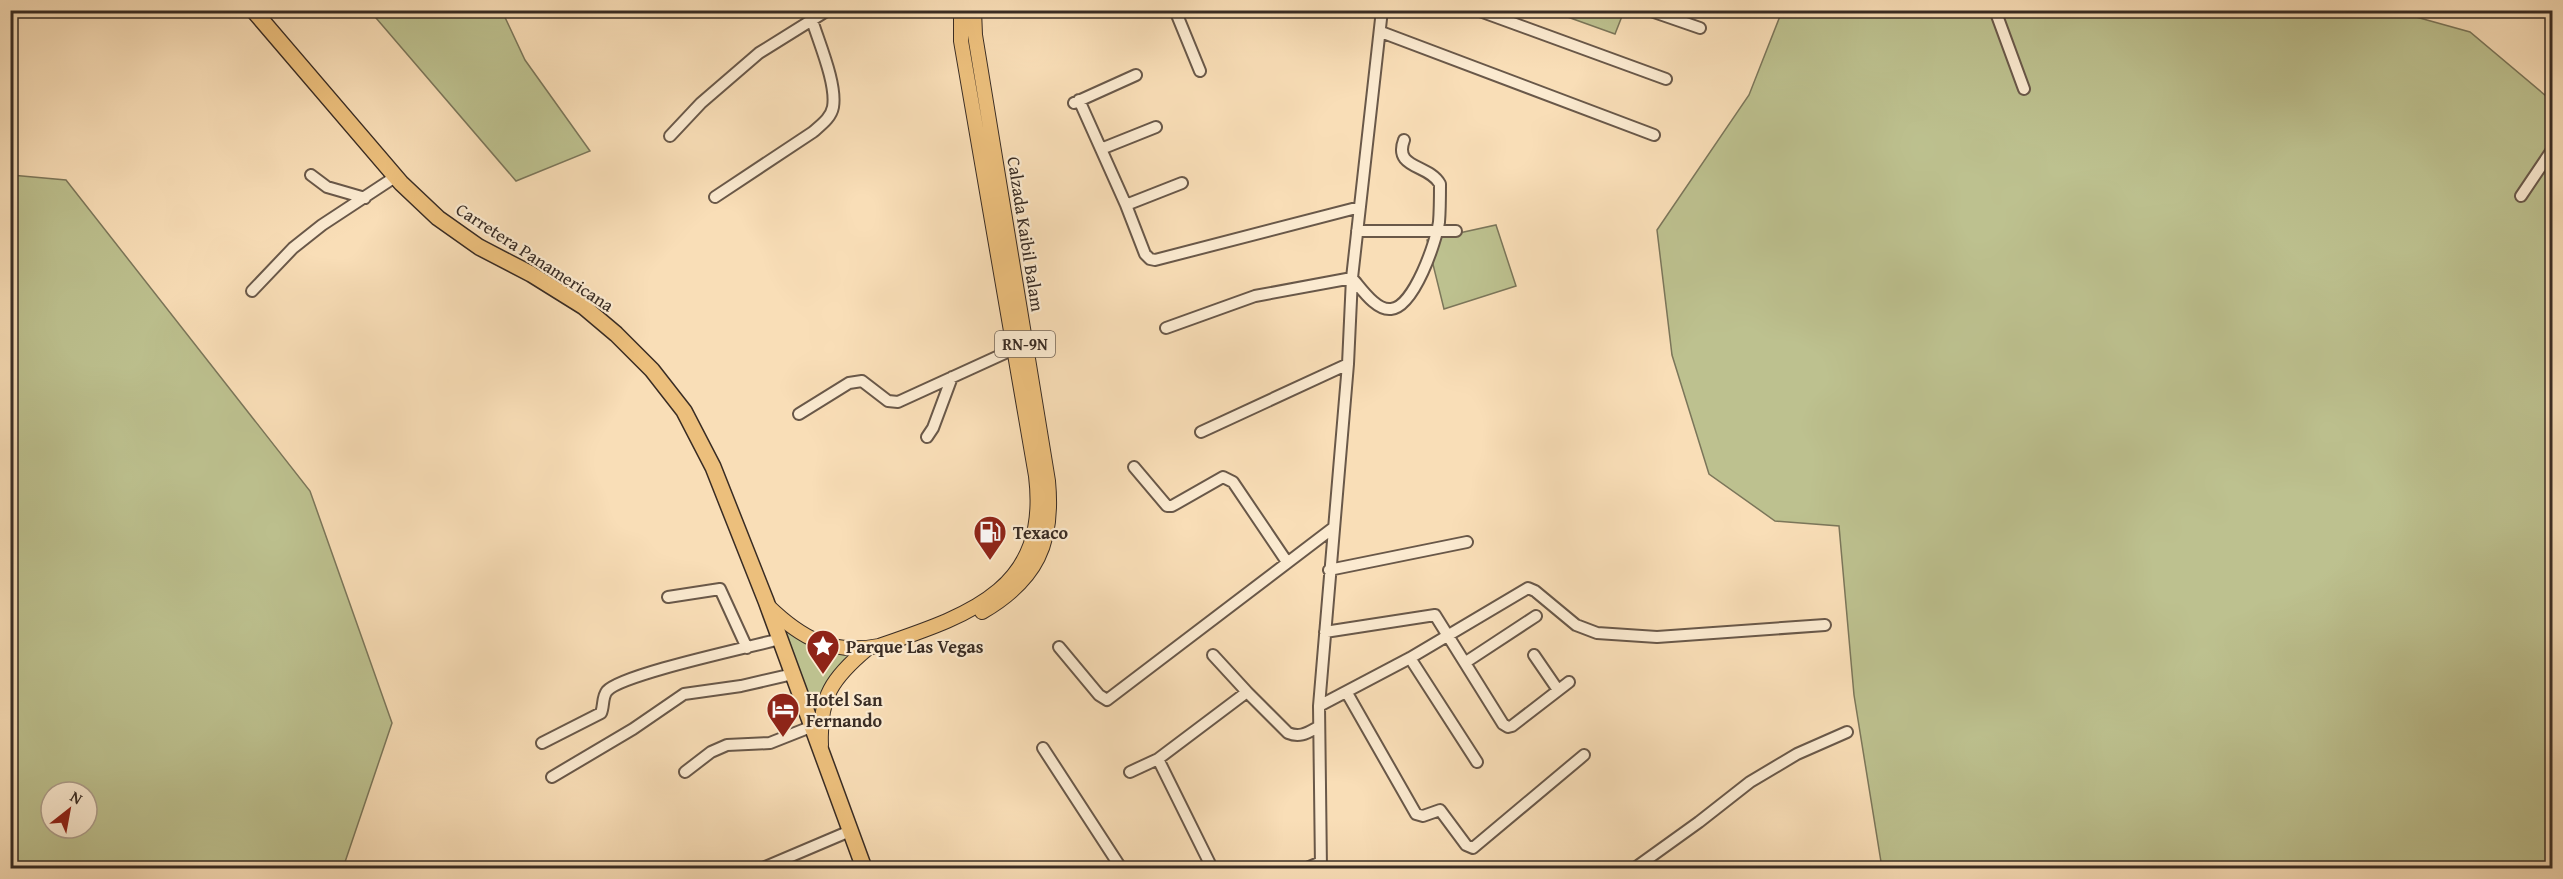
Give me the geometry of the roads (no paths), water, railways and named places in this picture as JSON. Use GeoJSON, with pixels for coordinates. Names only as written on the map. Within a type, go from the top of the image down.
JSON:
{"type":"FeatureCollection","features":[{"type":"Feature","properties":{"kind":"highway","name":"Carretera Panamericana"},"geometry":{"type":"LineString","coordinates":[[253,10],[395,177],[438,218],[479,247],[531,274],[584,307],[616,334],[652,370],[684,411],[713,467],[768,606],[864,868]]}},
{"type":"Feature","properties":{"kind":"main road","name":"Calzada Kaibil Balam"},"geometry":{"type":"LineString","coordinates":[[944,624],[1001,590],[1020,568],[1031,547],[1036,526],[1038,490],[961,41],[961,10]]}},
{"type":"Feature","properties":{"kind":"main road","name":"Calzada Kaibil Balam"},"geometry":{"type":"LineString","coordinates":[[768,606],[790,627],[811,640],[825,645],[868,648],[944,624],[959,622],[982,612],[1004,599],[1023,582],[1043,546],[1049,509],[1048,481],[975,34],[974,10]]}},
{"type":"Feature","properties":{"kind":"main road","name":"Calzada Kaibil Balam"},"geometry":{"type":"LineString","coordinates":[[821,748],[820,719],[828,692],[841,671],[868,648]]}},
{"type":"Feature","properties":{"kind":"street"},"geometry":{"type":"LineString","coordinates":[[670,136],[701,104],[759,53],[828,10]]}},
{"type":"Feature","properties":{"kind":"street"},"geometry":{"type":"LineString","coordinates":[[1175,10],[1200,71]]}},
{"type":"Feature","properties":{"kind":"street"},"geometry":{"type":"LineString","coordinates":[[1307,868],[1321,865],[1318,727],[1324,632],[1348,364],[1352,278],[1382,32],[1382,10]]}},
{"type":"Feature","properties":{"kind":"street"},"geometry":{"type":"LineString","coordinates":[[1477,10],[1666,79]]}},
{"type":"Feature","properties":{"kind":"street"},"geometry":{"type":"LineString","coordinates":[[1648,10],[1700,28]]}},
{"type":"Feature","properties":{"kind":"street"},"geometry":{"type":"LineString","coordinates":[[1995,10],[2024,89]]}},
{"type":"Feature","properties":{"kind":"street"},"geometry":{"type":"LineString","coordinates":[[716,197],[813,132],[825,122],[833,109],[830,79],[812,20]]}},
{"type":"Feature","properties":{"kind":"street"},"geometry":{"type":"LineString","coordinates":[[1382,32],[1654,135]]}},
{"type":"Feature","properties":{"kind":"street"},"geometry":{"type":"LineString","coordinates":[[1136,75],[1076,102],[1101,149],[1145,254],[1155,260],[1360,207]]}},
{"type":"Feature","properties":{"kind":"street"},"geometry":{"type":"LineString","coordinates":[[1101,149],[1156,128]]}},
{"type":"Feature","properties":{"kind":"street"},"geometry":{"type":"LineString","coordinates":[[1352,278],[1383,308],[1392,309],[1399,306],[1411,294],[1424,269],[1436,230],[1440,184],[1432,174],[1402,156],[1400,150],[1404,140]]}},
{"type":"Feature","properties":{"kind":"street"},"geometry":{"type":"LineString","coordinates":[[2521,196],[2553,150]]}},
{"type":"Feature","properties":{"kind":"street"},"geometry":{"type":"LineString","coordinates":[[311,175],[327,187],[365,198]]}},
{"type":"Feature","properties":{"kind":"street"},"geometry":{"type":"LineString","coordinates":[[252,291],[293,248],[322,225],[395,177]]}},
{"type":"Feature","properties":{"kind":"street"},"geometry":{"type":"LineString","coordinates":[[1126,205],[1182,183]]}},
{"type":"Feature","properties":{"kind":"street"},"geometry":{"type":"LineString","coordinates":[[1358,231],[1456,231]]}},
{"type":"Feature","properties":{"kind":"street"},"geometry":{"type":"LineString","coordinates":[[1166,328],[1255,296],[1352,278]]}},
{"type":"Feature","properties":{"kind":"street"},"geometry":{"type":"LineString","coordinates":[[799,414],[849,383],[862,381],[888,401],[898,402],[1014,349]]}},
{"type":"Feature","properties":{"kind":"street"},"geometry":{"type":"LineString","coordinates":[[1201,432],[1348,364]]}},
{"type":"Feature","properties":{"kind":"street"},"geometry":{"type":"LineString","coordinates":[[927,437],[933,428],[952,377]]}},
{"type":"Feature","properties":{"kind":"street"},"geometry":{"type":"LineString","coordinates":[[1134,467],[1167,506],[1172,506],[1222,477],[1227,478],[1233,482],[1287,562]]}},
{"type":"Feature","properties":{"kind":"street"},"geometry":{"type":"LineString","coordinates":[[1059,647],[1099,695],[1107,700],[1333,528]]}},
{"type":"Feature","properties":{"kind":"street"},"geometry":{"type":"LineString","coordinates":[[1329,570],[1467,542]]}},
{"type":"Feature","properties":{"kind":"street"},"geometry":{"type":"LineString","coordinates":[[1319,706],[1410,658],[1528,588],[1535,591],[1576,626],[1597,633],[1657,637],[1825,625]]}},
{"type":"Feature","properties":{"kind":"street"},"geometry":{"type":"LineString","coordinates":[[668,597],[720,589],[747,648]]}},
{"type":"Feature","properties":{"kind":"street"},"geometry":{"type":"LineString","coordinates":[[1324,632],[1435,615],[1503,724],[1508,727],[1569,682]]}},
{"type":"Feature","properties":{"kind":"street"},"geometry":{"type":"LineString","coordinates":[[1466,662],[1536,616]]}},
{"type":"Feature","properties":{"kind":"street"},"geometry":{"type":"LineString","coordinates":[[542,743],[601,713],[607,691],[617,685],[647,673],[780,639]]}},
{"type":"Feature","properties":{"kind":"street"},"geometry":{"type":"LineString","coordinates":[[1213,655],[1288,733],[1295,736],[1302,735],[1318,727]]}},
{"type":"Feature","properties":{"kind":"street"},"geometry":{"type":"LineString","coordinates":[[1534,655],[1558,690]]}},
{"type":"Feature","properties":{"kind":"street"},"geometry":{"type":"LineString","coordinates":[[1410,658],[1477,762]]}},
{"type":"Feature","properties":{"kind":"street"},"geometry":{"type":"LineString","coordinates":[[552,777],[633,729],[684,694],[741,686],[793,674]]}},
{"type":"Feature","properties":{"kind":"street"},"geometry":{"type":"LineString","coordinates":[[1130,772],[1158,759],[1247,692]]}},
{"type":"Feature","properties":{"kind":"street"},"geometry":{"type":"LineString","coordinates":[[1347,693],[1414,812],[1423,816],[1440,810],[1466,844],[1473,848],[1584,755]]}},
{"type":"Feature","properties":{"kind":"street"},"geometry":{"type":"LineString","coordinates":[[685,772],[711,752],[728,744],[759,745],[813,726]]}},
{"type":"Feature","properties":{"kind":"street"},"geometry":{"type":"LineString","coordinates":[[1635,868],[1750,782],[1797,754],[1847,732]]}},
{"type":"Feature","properties":{"kind":"street"},"geometry":{"type":"LineString","coordinates":[[1043,748],[1120,868]]}},
{"type":"Feature","properties":{"kind":"street"},"geometry":{"type":"LineString","coordinates":[[1158,759],[1212,868]]}},
{"type":"Feature","properties":{"kind":"street"},"geometry":{"type":"LineString","coordinates":[[763,868],[850,831]]}},
{"type":"Feature","properties":{"kind":"place","name":"Texaco"},"geometry":{"type":"Point","coordinates":[990,561]}},
{"type":"Feature","properties":{"kind":"place","name":"Parque Las Vegas"},"geometry":{"type":"Point","coordinates":[823,675]}},
{"type":"Feature","properties":{"kind":"place","name":"Hotel San Fernando"},"geometry":{"type":"Point","coordinates":[783,738]}}]}
